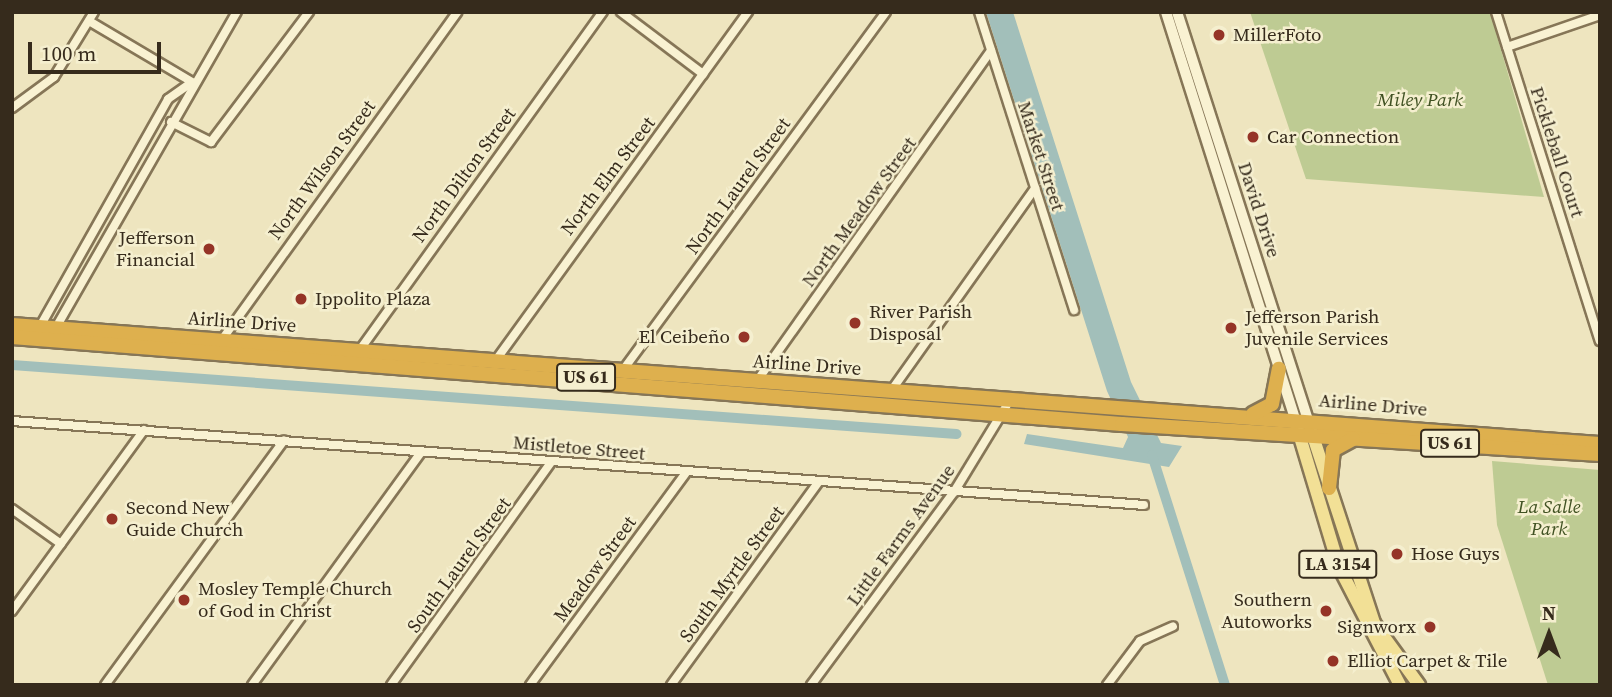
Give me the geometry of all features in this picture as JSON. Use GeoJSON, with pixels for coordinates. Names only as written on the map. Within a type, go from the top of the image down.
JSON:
{"type":"FeatureCollection","features":[{"type":"Feature","properties":{"kind":"highway","name":"Airline Drive"},"geometry":{"type":"LineString","coordinates":[[12,325],[45,334]]}},
{"type":"Feature","properties":{"kind":"highway","name":"Airline Drive"},"geometry":{"type":"LineString","coordinates":[[12,337],[45,334],[219,345],[888,397],[1010,400],[1301,419],[1600,444]]}},
{"type":"Feature","properties":{"kind":"highway","name":"Airline Drive"},"geometry":{"type":"LineString","coordinates":[[357,355],[496,360],[622,375]]}},
{"type":"Feature","properties":{"kind":"highway"},"geometry":{"type":"LineString","coordinates":[[1249,416],[1272,404],[1279,369]]}},
{"type":"Feature","properties":{"kind":"highway","name":"Airline Drive"},"geometry":{"type":"LineString","coordinates":[[888,397],[1004,415],[1600,454]]}},
{"type":"Feature","properties":{"kind":"highway"},"geometry":{"type":"LineString","coordinates":[[1329,488],[1333,450],[1357,438]]}},
{"type":"Feature","properties":{"kind":"main road","name":"David Drive"},"geometry":{"type":"LineString","coordinates":[[1166,12],[1279,369],[1301,419]]}},
{"type":"Feature","properties":{"kind":"main road","name":"David Drive"},"geometry":{"type":"LineString","coordinates":[[1177,12],[1301,419]]}},
{"type":"Feature","properties":{"kind":"main road","name":"LA 3154"},"geometry":{"type":"LineString","coordinates":[[1301,419],[1339,568],[1401,685]]}},
{"type":"Feature","properties":{"kind":"main road","name":"LA 3154"},"geometry":{"type":"LineString","coordinates":[[1306,435],[1329,488],[1374,623],[1419,685]]}},
{"type":"Feature","properties":{"kind":"street"},"geometry":{"type":"LineString","coordinates":[[12,108],[28,101],[54,77],[94,12]]}},
{"type":"Feature","properties":{"kind":"street"},"geometry":{"type":"LineString","coordinates":[[45,334],[93,263],[192,82],[237,12]]}},
{"type":"Feature","properties":{"kind":"street"},"geometry":{"type":"LineString","coordinates":[[171,121],[209,143],[309,12]]}},
{"type":"Feature","properties":{"kind":"street","name":"North Wilson Street"},"geometry":{"type":"LineString","coordinates":[[219,345],[457,12]]}},
{"type":"Feature","properties":{"kind":"street","name":"North Dilton Street"},"geometry":{"type":"LineString","coordinates":[[357,355],[603,12]]}},
{"type":"Feature","properties":{"kind":"street"},"geometry":{"type":"LineString","coordinates":[[621,12],[703,75]]}},
{"type":"Feature","properties":{"kind":"street","name":"North Elm Street"},"geometry":{"type":"LineString","coordinates":[[496,360],[748,12]]}},
{"type":"Feature","properties":{"kind":"street","name":"North Laurel Street"},"geometry":{"type":"LineString","coordinates":[[622,375],[886,12]]}},
{"type":"Feature","properties":{"kind":"street","name":"Market Street"},"geometry":{"type":"LineString","coordinates":[[979,12],[1074,310]]}},
{"type":"Feature","properties":{"kind":"street","name":"Pickleball Court"},"geometry":{"type":"LineString","coordinates":[[1496,12],[1600,341]]}},
{"type":"Feature","properties":{"kind":"street"},"geometry":{"type":"LineString","coordinates":[[1507,47],[1600,15]]}},
{"type":"Feature","properties":{"kind":"street"},"geometry":{"type":"LineString","coordinates":[[89,21],[192,82]]}},
{"type":"Feature","properties":{"kind":"street","name":"North Meadow Street"},"geometry":{"type":"LineString","coordinates":[[756,386],[991,51]]}},
{"type":"Feature","properties":{"kind":"street"},"geometry":{"type":"LineString","coordinates":[[45,334],[79,253],[168,99],[192,82]]}},
{"type":"Feature","properties":{"kind":"street"},"geometry":{"type":"LineString","coordinates":[[888,397],[1035,188]]}},
{"type":"Feature","properties":{"kind":"street"},"geometry":{"type":"LineString","coordinates":[[102,217],[115,225]]}},
{"type":"Feature","properties":{"kind":"street"},"geometry":{"type":"LineString","coordinates":[[79,253],[93,263]]}},
{"type":"Feature","properties":{"kind":"street","name":"Little Farms Avenue"},"geometry":{"type":"LineString","coordinates":[[811,685],[954,492],[1004,415],[1010,400]]}},
{"type":"Feature","properties":{"kind":"street","name":"Mistletoe Street"},"geometry":{"type":"LineString","coordinates":[[12,421],[1144,505]]}},
{"type":"Feature","properties":{"kind":"street"},"geometry":{"type":"LineString","coordinates":[[12,611],[144,430]]}},
{"type":"Feature","properties":{"kind":"street"},"geometry":{"type":"LineString","coordinates":[[105,685],[284,440]]}},
{"type":"Feature","properties":{"kind":"street"},"geometry":{"type":"LineString","coordinates":[[252,685],[422,450]]}},
{"type":"Feature","properties":{"kind":"street","name":"South Laurel Street"},"geometry":{"type":"LineString","coordinates":[[391,685],[551,462]]}},
{"type":"Feature","properties":{"kind":"street","name":"Meadow Street"},"geometry":{"type":"LineString","coordinates":[[530,685],[686,472]]}},
{"type":"Feature","properties":{"kind":"street","name":"South Myrtle Street"},"geometry":{"type":"LineString","coordinates":[[671,685],[818,481]]}},
{"type":"Feature","properties":{"kind":"street"},"geometry":{"type":"LineString","coordinates":[[12,509],[61,544]]}},
{"type":"Feature","properties":{"kind":"street"},"geometry":{"type":"LineString","coordinates":[[1107,685],[1140,641],[1172,626]]}},
{"type":"Feature","properties":{"kind":"green space","name":"Miley Park"},"geometry":{"type":"Polygon","coordinates":[[[1250,12],[1490,12],[1544,197],[1306,179],[1250,12]]]}},
{"type":"Feature","properties":{"kind":"green space","name":"La Salle Park"},"geometry":{"type":"Polygon","coordinates":[[[1492,461],[1600,470],[1600,685],[1548,685],[1497,525],[1492,461]]]}},
{"type":"Feature","properties":{"kind":"water"},"geometry":{"type":"Polygon","coordinates":[[[986,12],[1013,12],[1131,382],[1161,443],[1182,446],[1169,467],[1024,444],[1027,434],[1123,448],[1128,437],[1107,391],[986,12]]]}},
{"type":"Feature","properties":{"kind":"waterway"},"geometry":{"type":"LineString","coordinates":[[12,365],[956,434]]}},
{"type":"Feature","properties":{"kind":"waterway"},"geometry":{"type":"LineString","coordinates":[[1152,455],[1225,685]]}},
{"type":"Feature","properties":{"kind":"place","name":"MillerFoto"},"geometry":{"type":"Point","coordinates":[1219,35]}},
{"type":"Feature","properties":{"kind":"place","name":"Car Connection"},"geometry":{"type":"Point","coordinates":[1253,137]}},
{"type":"Feature","properties":{"kind":"place","name":"Jefferson Financial"},"geometry":{"type":"Point","coordinates":[209,249]}},
{"type":"Feature","properties":{"kind":"place","name":"Ippolito Plaza"},"geometry":{"type":"Point","coordinates":[301,299]}},
{"type":"Feature","properties":{"kind":"place","name":"River Parish Disposal"},"geometry":{"type":"Point","coordinates":[855,323]}},
{"type":"Feature","properties":{"kind":"place","name":"Jefferson Parish Juvenile Services"},"geometry":{"type":"Point","coordinates":[1231,328]}},
{"type":"Feature","properties":{"kind":"place","name":"El Ceibeño"},"geometry":{"type":"Point","coordinates":[744,337]}},
{"type":"Feature","properties":{"kind":"place","name":"Second New Guide Church"},"geometry":{"type":"Point","coordinates":[112,519]}},
{"type":"Feature","properties":{"kind":"place","name":"Hose Guys"},"geometry":{"type":"Point","coordinates":[1397,554]}},
{"type":"Feature","properties":{"kind":"place","name":"Mosley Temple Church of God in Christ"},"geometry":{"type":"Point","coordinates":[184,600]}},
{"type":"Feature","properties":{"kind":"place","name":"Southern Autoworks"},"geometry":{"type":"Point","coordinates":[1326,611]}},
{"type":"Feature","properties":{"kind":"place","name":"Signworx"},"geometry":{"type":"Point","coordinates":[1430,627]}},
{"type":"Feature","properties":{"kind":"place","name":"Elliot Carpet & Tile"},"geometry":{"type":"Point","coordinates":[1333,661]}}]}
